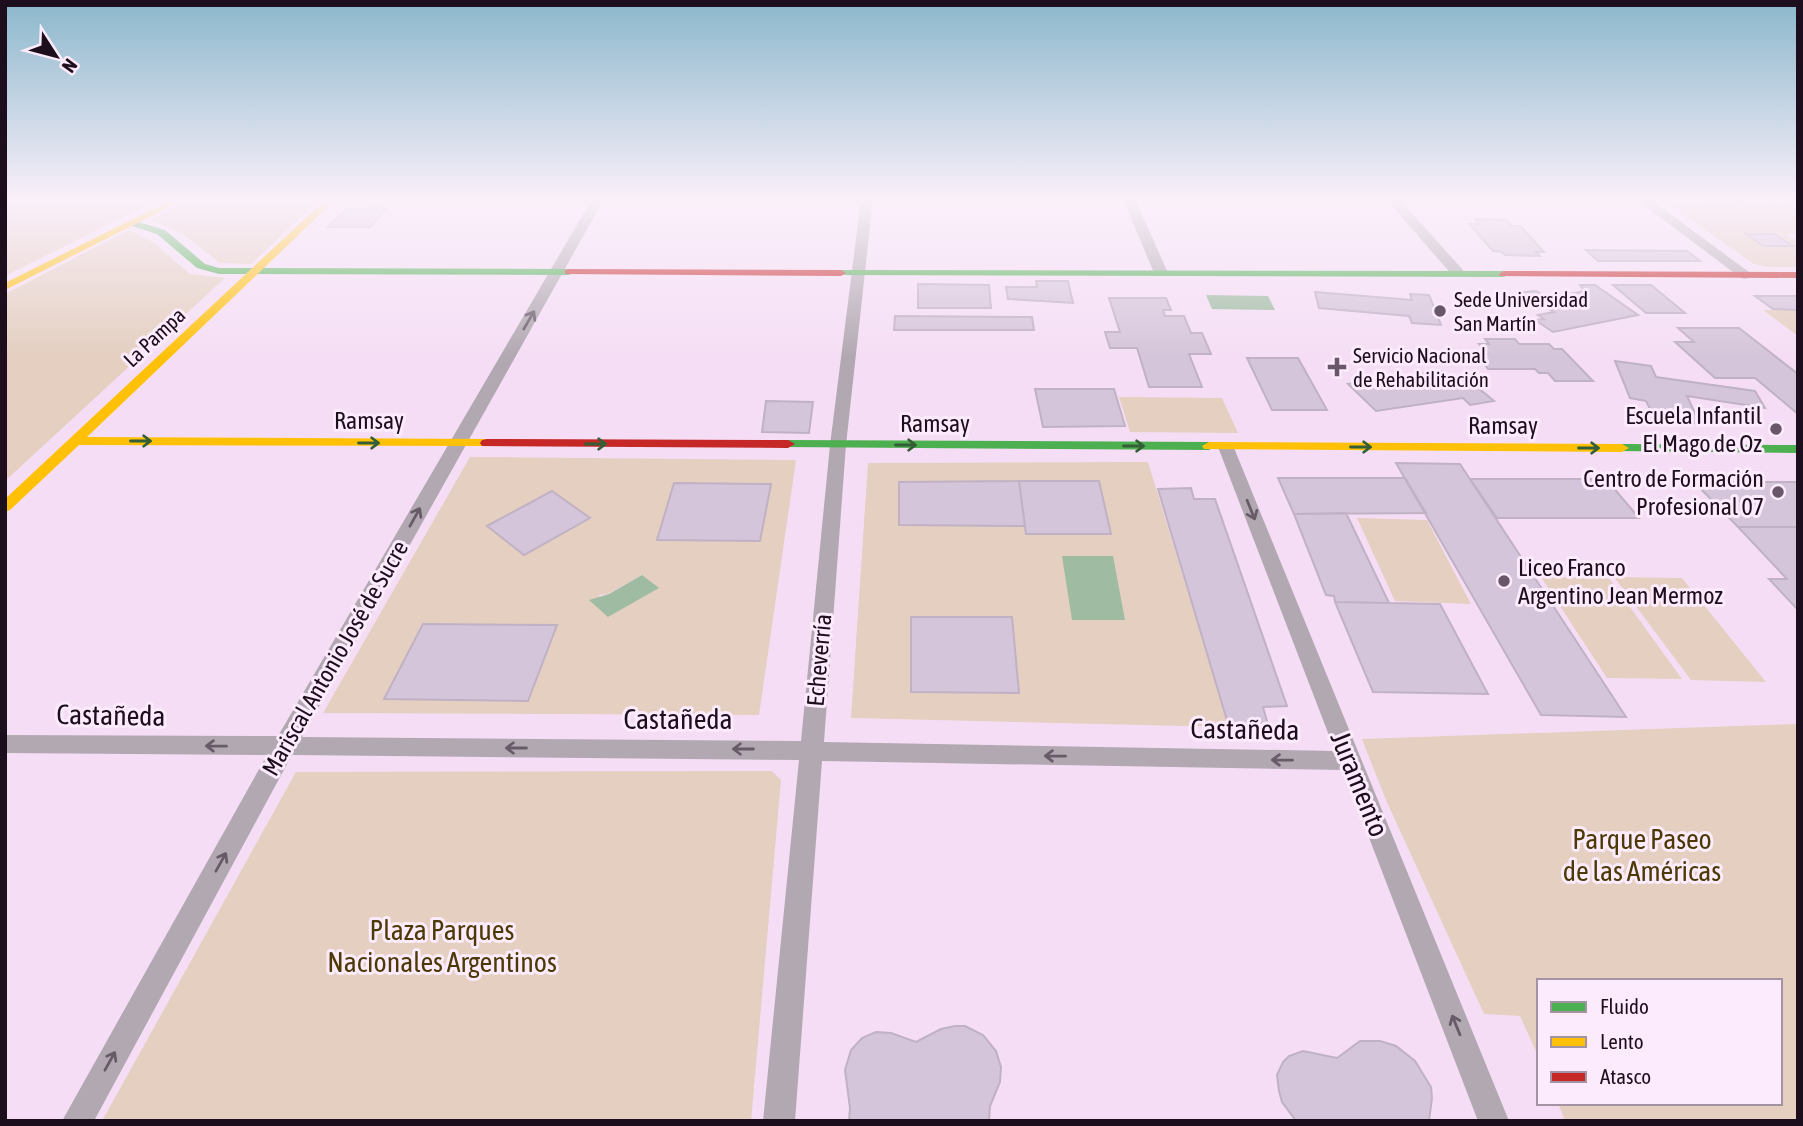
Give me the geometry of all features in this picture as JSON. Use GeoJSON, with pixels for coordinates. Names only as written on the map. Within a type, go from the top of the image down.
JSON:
{"type":"FeatureCollection","features":[{"type":"Feature","properties":{"kind":"street"},"geometry":{"type":"LineString","coordinates":[[5,287],[75,252]]}},
{"type":"Feature","properties":{"kind":"street"},"geometry":{"type":"LineString","coordinates":[[183,252],[208,269],[254,272],[1798,275]]}},
{"type":"Feature","properties":{"kind":"street","name":"La Pampa"},"geometry":{"type":"LineString","coordinates":[[5,507],[276,252]]}},
{"type":"Feature","properties":{"kind":"street","name":"Mariscal Antonio José de Sucre"},"geometry":{"type":"LineString","coordinates":[[78,1121],[285,747],[568,252]]}},
{"type":"Feature","properties":{"kind":"street","name":"Echeverría"},"geometry":{"type":"LineString","coordinates":[[779,1121],[838,445],[861,252]]}},
{"type":"Feature","properties":{"kind":"street"},"geometry":{"type":"LineString","coordinates":[[1152,252],[1161,273]]}},
{"type":"Feature","properties":{"kind":"street"},"geometry":{"type":"LineString","coordinates":[[1439,252],[1458,273]]}},
{"type":"Feature","properties":{"kind":"street"},"geometry":{"type":"LineString","coordinates":[[1714,252],[1746,275]]}},
{"type":"Feature","properties":{"kind":"street","name":"Ramsay"},"geometry":{"type":"LineString","coordinates":[[73,441],[1798,449]]}},
{"type":"Feature","properties":{"kind":"street","name":"Juramento"},"geometry":{"type":"LineString","coordinates":[[1226,447],[1494,1121]]}},
{"type":"Feature","properties":{"kind":"street","name":"Castañeda"},"geometry":{"type":"LineString","coordinates":[[5,744],[811,751],[1350,761]]}},
{"type":"Feature","properties":{"kind":"green space"},"geometry":{"type":"Polygon","coordinates":[[[5,252],[54,252],[5,276],[5,252]]]}},
{"type":"Feature","properties":{"kind":"green space"},"geometry":{"type":"Polygon","coordinates":[[[87,252],[164,252],[190,274],[225,278],[5,481],[5,294],[87,252]]]}},
{"type":"Feature","properties":{"kind":"green space"},"geometry":{"type":"Polygon","coordinates":[[[205,252],[264,252],[251,264],[220,263],[205,252]]]}},
{"type":"Feature","properties":{"kind":"green space"},"geometry":{"type":"Polygon","coordinates":[[[1736,252],[1798,252],[1798,267],[1754,264],[1736,252]]]}},
{"type":"Feature","properties":{"kind":"green space"},"geometry":{"type":"Polygon","coordinates":[[[1763,310],[1798,310],[1798,336],[1763,310]]]}},
{"type":"Feature","properties":{"kind":"green space"},"geometry":{"type":"Polygon","coordinates":[[[1119,397],[1222,398],[1238,433],[1130,432],[1119,397]]]}},
{"type":"Feature","properties":{"kind":"green space"},"geometry":{"type":"Polygon","coordinates":[[[470,457],[796,460],[759,715],[323,713],[470,457]],[[770,484],[657,540],[760,541],[770,484]],[[589,518],[488,526],[524,555],[589,518]],[[642,575],[608,594],[599,595],[609,617],[642,575]],[[424,624],[385,699],[528,701],[556,625],[424,624]]]}},
{"type":"Feature","properties":{"kind":"green space"},"geometry":{"type":"Polygon","coordinates":[[[1148,462],[1229,727],[851,718],[868,463],[1148,462]],[[1099,481],[900,482],[899,524],[1024,526],[1026,534],[1111,534],[1099,481]],[[912,617],[911,692],[1019,693],[1012,618],[912,617]]]}},
{"type":"Feature","properties":{"kind":"green space"},"geometry":{"type":"Polygon","coordinates":[[[1357,518],[1427,520],[1471,604],[1395,601],[1357,518]]]}},
{"type":"Feature","properties":{"kind":"green space"},"geometry":{"type":"Polygon","coordinates":[[[1541,577],[1609,578],[1682,679],[1607,678],[1541,577]]]}},
{"type":"Feature","properties":{"kind":"green space"},"geometry":{"type":"Polygon","coordinates":[[[1614,577],[1682,578],[1766,682],[1691,680],[1614,577]]]}},
{"type":"Feature","properties":{"kind":"green space","name":"Parque Paseo de las Américas"},"geometry":{"type":"Polygon","coordinates":[[[1798,724],[1798,1121],[1565,1121],[1559,1105],[1782,1105],[1782,979],[1537,979],[1537,1054],[1520,1016],[1484,1014],[1386,800],[1362,739],[1798,724]]]}},
{"type":"Feature","properties":{"kind":"green space","name":"Plaza Parques Nacionales Argentinos"},"geometry":{"type":"Polygon","coordinates":[[[772,771],[781,780],[751,1121],[102,1121],[296,772],[772,771]]]}},
{"type":"Feature","properties":{"kind":"shaded area"},"geometry":{"type":"Polygon","coordinates":[[[1206,295],[1268,296],[1275,310],[1212,309],[1206,295]]]}},
{"type":"Feature","properties":{"kind":"shaded area"},"geometry":{"type":"Polygon","coordinates":[[[1062,556],[1113,556],[1125,620],[1072,620],[1062,556]]]}},
{"type":"Feature","properties":{"kind":"shaded area"},"geometry":{"type":"Polygon","coordinates":[[[642,575],[659,588],[608,617],[589,600],[609,594],[642,575]]]}},
{"type":"Feature","properties":{"kind":"building"},"geometry":{"type":"Polygon","coordinates":[[[1498,252],[1544,252],[1536,252],[1540,256],[1505,255],[1498,252]]]}},
{"type":"Feature","properties":{"kind":"building"},"geometry":{"type":"Polygon","coordinates":[[[1588,252],[1688,252],[1700,261],[1598,261],[1588,252]]]}},
{"type":"Feature","properties":{"kind":"building"},"geometry":{"type":"Polygon","coordinates":[[[1036,281],[1068,281],[1073,303],[1008,299],[1006,287],[1037,287],[1036,281]]]}},
{"type":"Feature","properties":{"kind":"building"},"geometry":{"type":"Polygon","coordinates":[[[918,284],[989,285],[991,308],[918,308],[918,284]]]}},
{"type":"Feature","properties":{"kind":"building"},"geometry":{"type":"Polygon","coordinates":[[[1580,285],[1595,285],[1638,315],[1553,332],[1535,320],[1544,319],[1538,315],[1554,312],[1518,293],[1536,291],[1546,297],[1581,292],[1583,289],[1580,285]]]}},
{"type":"Feature","properties":{"kind":"building"},"geometry":{"type":"Polygon","coordinates":[[[1613,285],[1651,285],[1685,313],[1646,313],[1613,285]]]}},
{"type":"Feature","properties":{"kind":"building"},"geometry":{"type":"Polygon","coordinates":[[[1315,292],[1412,300],[1410,294],[1429,295],[1441,325],[1412,323],[1409,316],[1319,308],[1315,292]]]}},
{"type":"Feature","properties":{"kind":"building"},"geometry":{"type":"Polygon","coordinates":[[[1755,296],[1798,296],[1798,310],[1773,309],[1755,296]]]}},
{"type":"Feature","properties":{"kind":"building"},"geometry":{"type":"Polygon","coordinates":[[[1109,298],[1166,298],[1171,310],[1163,310],[1165,316],[1184,316],[1191,333],[1202,333],[1211,354],[1189,354],[1202,387],[1149,387],[1137,348],[1110,348],[1105,332],[1120,332],[1109,298]]]}},
{"type":"Feature","properties":{"kind":"building"},"geometry":{"type":"Polygon","coordinates":[[[895,316],[1032,317],[1034,330],[894,330],[895,316]]]}},
{"type":"Feature","properties":{"kind":"building"},"geometry":{"type":"Polygon","coordinates":[[[1678,328],[1739,328],[1798,374],[1798,414],[1755,378],[1715,378],[1675,342],[1694,342],[1678,328]]]}},
{"type":"Feature","properties":{"kind":"building"},"geometry":{"type":"Polygon","coordinates":[[[1485,339],[1515,339],[1519,344],[1549,344],[1554,349],[1562,349],[1593,381],[1555,381],[1548,373],[1539,373],[1535,369],[1488,369],[1477,354],[1487,354],[1479,344],[1489,344],[1485,339]]]}},
{"type":"Feature","properties":{"kind":"building"},"geometry":{"type":"Polygon","coordinates":[[[1247,358],[1298,358],[1327,410],[1272,410],[1247,358]]]}},
{"type":"Feature","properties":{"kind":"building"},"geometry":{"type":"Polygon","coordinates":[[[1615,361],[1651,366],[1656,377],[1755,391],[1765,408],[1687,396],[1700,424],[1654,417],[1646,401],[1630,398],[1615,361]]]}},
{"type":"Feature","properties":{"kind":"building"},"geometry":{"type":"Polygon","coordinates":[[[1442,371],[1453,380],[1466,378],[1494,401],[1470,405],[1463,398],[1376,411],[1348,384],[1442,371]]]}},
{"type":"Feature","properties":{"kind":"building"},"geometry":{"type":"Polygon","coordinates":[[[1035,389],[1114,389],[1125,426],[1043,427],[1035,389]]]}},
{"type":"Feature","properties":{"kind":"building"},"geometry":{"type":"Polygon","coordinates":[[[766,401],[813,402],[809,433],[762,432],[766,401]]]}},
{"type":"Feature","properties":{"kind":"building"},"geometry":{"type":"Polygon","coordinates":[[[1396,463],[1460,464],[1626,717],[1541,715],[1396,463]]]}},
{"type":"Feature","properties":{"kind":"building"},"geometry":{"type":"Polygon","coordinates":[[[1278,478],[1405,478],[1426,513],[1294,514],[1278,478]]]}},
{"type":"Feature","properties":{"kind":"building"},"geometry":{"type":"Polygon","coordinates":[[[1470,479],[1606,479],[1639,518],[1497,518],[1470,479]]]}},
{"type":"Feature","properties":{"kind":"building"},"geometry":{"type":"Polygon","coordinates":[[[1019,481],[1099,481],[1111,534],[1026,534],[1019,481]]]}},
{"type":"Feature","properties":{"kind":"building"},"geometry":{"type":"Polygon","coordinates":[[[1019,481],[1025,526],[899,525],[899,482],[1019,481]]]}},
{"type":"Feature","properties":{"kind":"building"},"geometry":{"type":"Polygon","coordinates":[[[1694,482],[1798,482],[1798,527],[1738,527],[1694,482]]]}},
{"type":"Feature","properties":{"kind":"building"},"geometry":{"type":"Polygon","coordinates":[[[674,483],[771,484],[760,541],[657,540],[674,483]]]}},
{"type":"Feature","properties":{"kind":"building"},"geometry":{"type":"Polygon","coordinates":[[[1191,488],[1194,499],[1215,499],[1287,706],[1263,707],[1269,728],[1229,727],[1158,489],[1191,488]]]}},
{"type":"Feature","properties":{"kind":"building"},"geometry":{"type":"Polygon","coordinates":[[[552,491],[590,518],[524,555],[487,526],[552,491]]]}},
{"type":"Feature","properties":{"kind":"building"},"geometry":{"type":"Polygon","coordinates":[[[1346,513],[1389,603],[1335,602],[1334,596],[1326,595],[1294,514],[1346,513]]]}},
{"type":"Feature","properties":{"kind":"building"},"geometry":{"type":"Polygon","coordinates":[[[1738,527],[1798,527],[1798,610],[1769,579],[1787,579],[1738,527]]]}},
{"type":"Feature","properties":{"kind":"building"},"geometry":{"type":"Polygon","coordinates":[[[1335,602],[1440,604],[1488,694],[1373,692],[1335,602]]]}},
{"type":"Feature","properties":{"kind":"building"},"geometry":{"type":"Polygon","coordinates":[[[911,617],[1012,617],[1019,693],[911,692],[911,617]]]}},
{"type":"Feature","properties":{"kind":"building"},"geometry":{"type":"Polygon","coordinates":[[[423,624],[557,625],[528,701],[384,699],[423,624]]]}},
{"type":"Feature","properties":{"kind":"building"},"geometry":{"type":"Polygon","coordinates":[[[965,1026],[983,1035],[996,1051],[1001,1067],[1000,1082],[990,1106],[989,1121],[849,1121],[845,1070],[851,1050],[862,1038],[876,1032],[891,1033],[916,1042],[941,1029],[965,1026]]]}},
{"type":"Feature","properties":{"kind":"building"},"geometry":{"type":"Polygon","coordinates":[[[1360,1041],[1380,1041],[1396,1046],[1415,1061],[1431,1087],[1429,1121],[1296,1121],[1282,1102],[1279,1091],[1277,1075],[1283,1062],[1289,1056],[1303,1051],[1337,1058],[1360,1041]]]}},
{"type":"Feature","properties":{"kind":"traffic: fast"},"geometry":{"type":"LineString","coordinates":[[184,252],[201,266],[219,271],[569,272]]}},
{"type":"Feature","properties":{"kind":"traffic: fast"},"geometry":{"type":"LineString","coordinates":[[841,273],[1504,274]]}},
{"type":"Feature","properties":{"kind":"traffic: fast"},"geometry":{"type":"LineString","coordinates":[[788,444],[1209,446]]}},
{"type":"Feature","properties":{"kind":"traffic: fast"},"geometry":{"type":"LineString","coordinates":[[1622,448],[1798,449]]}},
{"type":"Feature","properties":{"kind":"traffic: slow"},"geometry":{"type":"LineString","coordinates":[[5,287],[76,252]]}},
{"type":"Feature","properties":{"kind":"traffic: slow"},"geometry":{"type":"LineString","coordinates":[[5,507],[276,252]]}},
{"type":"Feature","properties":{"kind":"traffic: slow"},"geometry":{"type":"LineString","coordinates":[[73,441],[487,443]]}},
{"type":"Feature","properties":{"kind":"traffic: slow"},"geometry":{"type":"LineString","coordinates":[[1209,446],[1622,448]]}},
{"type":"Feature","properties":{"kind":"traffic: jam"},"geometry":{"type":"LineString","coordinates":[[569,272],[841,273]]}},
{"type":"Feature","properties":{"kind":"traffic: jam"},"geometry":{"type":"LineString","coordinates":[[1504,274],[1798,275]]}},
{"type":"Feature","properties":{"kind":"traffic: jam"},"geometry":{"type":"LineString","coordinates":[[487,443],[788,444]]}},
{"type":"Feature","properties":{"kind":"place","name":"Sede Universidad San Martín"},"geometry":{"type":"Point","coordinates":[1440,311]}},
{"type":"Feature","properties":{"kind":"place","name":"Servicio Nacional de Rehabilitación"},"geometry":{"type":"Point","coordinates":[1337,367]}},
{"type":"Feature","properties":{"kind":"place","name":"Escuela Infantil El Mago de Oz"},"geometry":{"type":"Point","coordinates":[1776,429]}},
{"type":"Feature","properties":{"kind":"place","name":"Centro de Formación Profesional 07"},"geometry":{"type":"Point","coordinates":[1778,492]}},
{"type":"Feature","properties":{"kind":"place","name":"Liceo Franco Argentino Jean Mermoz"},"geometry":{"type":"Point","coordinates":[1504,581]}}]}
